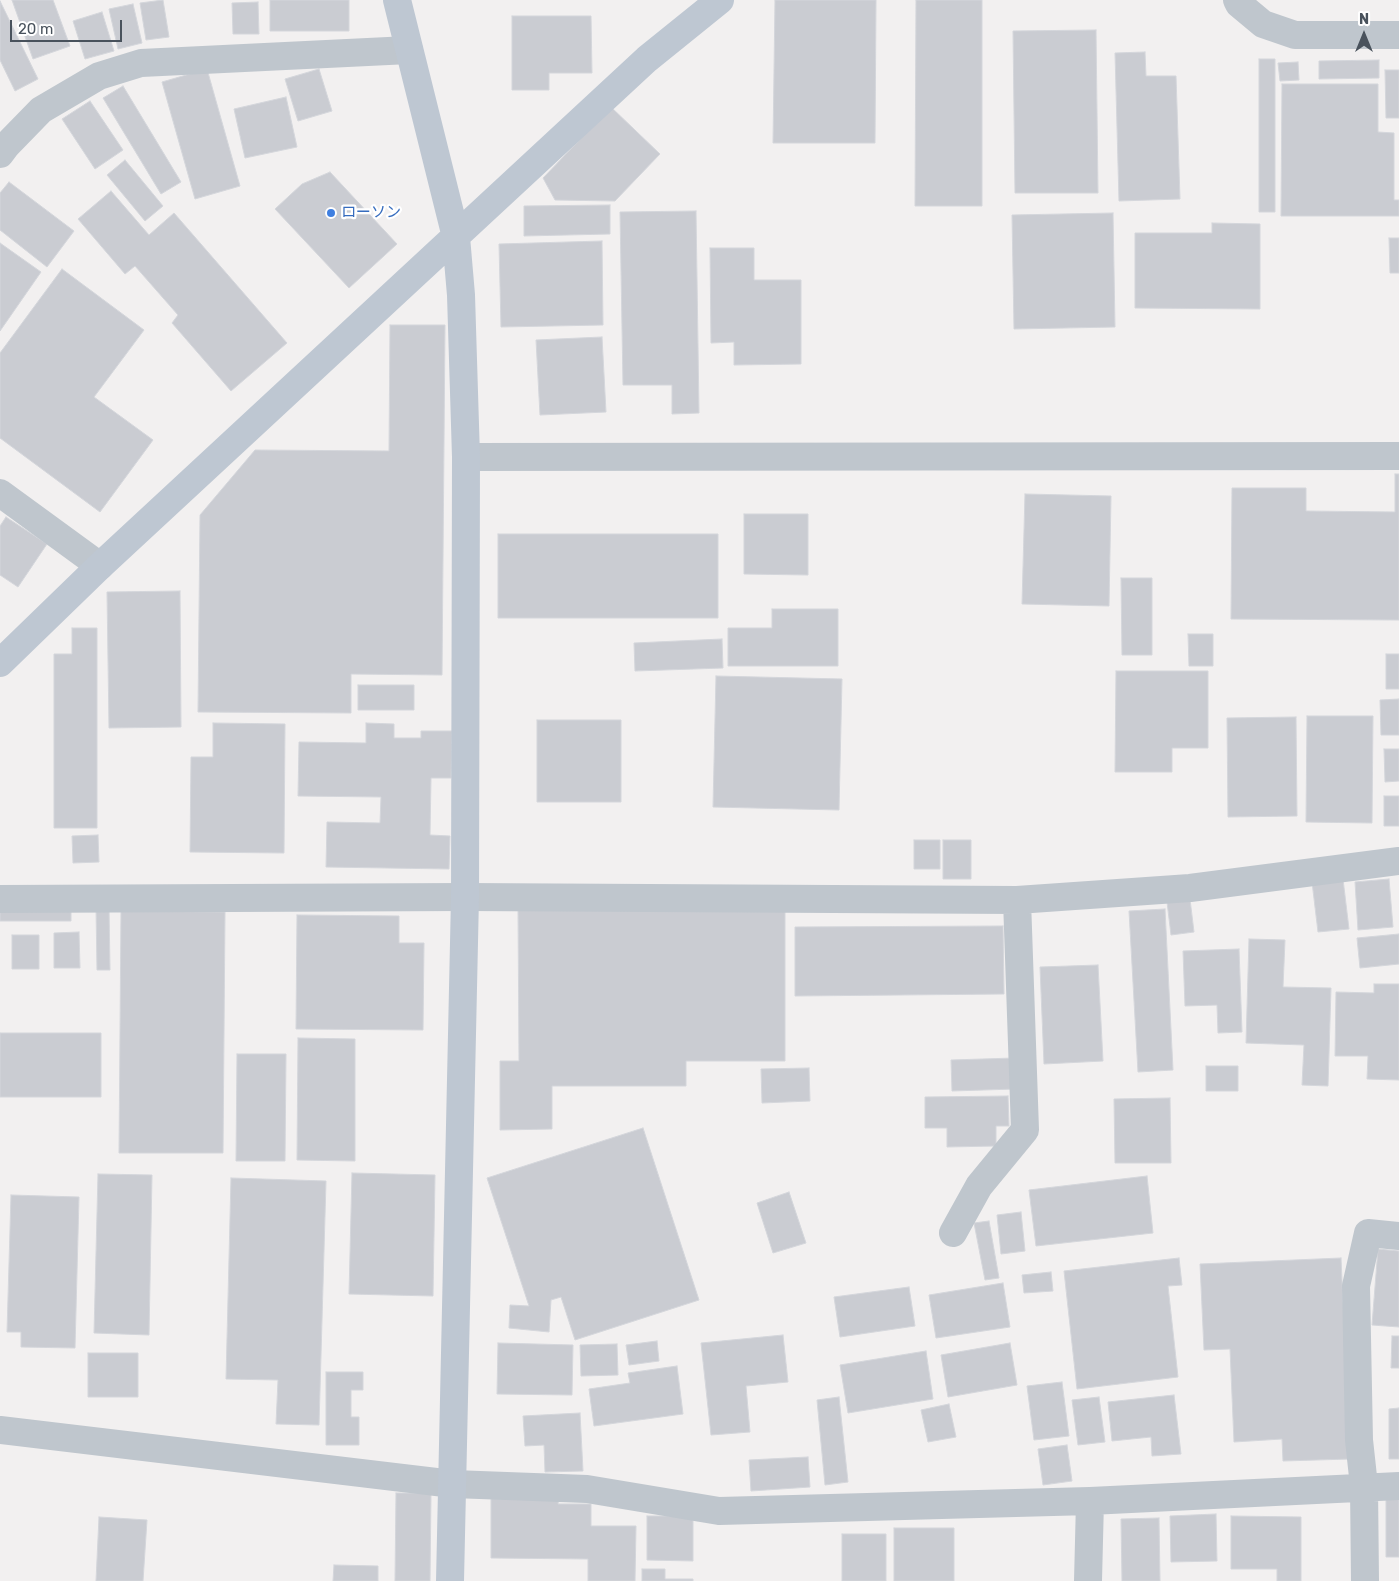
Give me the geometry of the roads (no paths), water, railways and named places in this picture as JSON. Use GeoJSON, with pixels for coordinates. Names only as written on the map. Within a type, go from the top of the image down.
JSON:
{"type":"FeatureCollection","features":[{"type":"Feature","properties":{"kind":"street"},"geometry":{"type":"LineString","coordinates":[[397,0],[456,237],[461,295],[466,457],[465,897],[450,1581]]}},
{"type":"Feature","properties":{"kind":"street"},"geometry":{"type":"LineString","coordinates":[[0,663],[100,566],[647,59],[720,0]]}},
{"type":"Feature","properties":{"kind":"street"},"geometry":{"type":"LineString","coordinates":[[1237,0],[1239,4],[1263,24],[1295,35],[1399,34]]}},
{"type":"Feature","properties":{"kind":"street"},"geometry":{"type":"LineString","coordinates":[[0,154],[41,110],[99,76],[141,62],[409,50]]}},
{"type":"Feature","properties":{"kind":"street"},"geometry":{"type":"LineString","coordinates":[[466,457],[1399,456]]}},
{"type":"Feature","properties":{"kind":"street"},"geometry":{"type":"LineString","coordinates":[[0,492],[100,566]]}},
{"type":"Feature","properties":{"kind":"street"},"geometry":{"type":"LineString","coordinates":[[0,899],[465,897],[1017,900],[1190,888],[1399,861]]}},
{"type":"Feature","properties":{"kind":"street"},"geometry":{"type":"LineString","coordinates":[[953,1233],[980,1186],[1026,1130],[1017,900]]}},
{"type":"Feature","properties":{"kind":"street"},"geometry":{"type":"LineString","coordinates":[[1365,1581],[1364,1486],[1360,1440],[1356,1286],[1368,1233],[1399,1236]]}},
{"type":"Feature","properties":{"kind":"street"},"geometry":{"type":"LineString","coordinates":[[0,1430],[453,1484],[587,1489],[720,1511],[1090,1501],[1364,1486],[1399,1486]]}},
{"type":"Feature","properties":{"kind":"street"},"geometry":{"type":"LineString","coordinates":[[1088,1581],[1090,1501]]}},
{"type":"Feature","properties":{"kind":"place","name":"ローソン"},"geometry":{"type":"Point","coordinates":[331,213]}}]}
